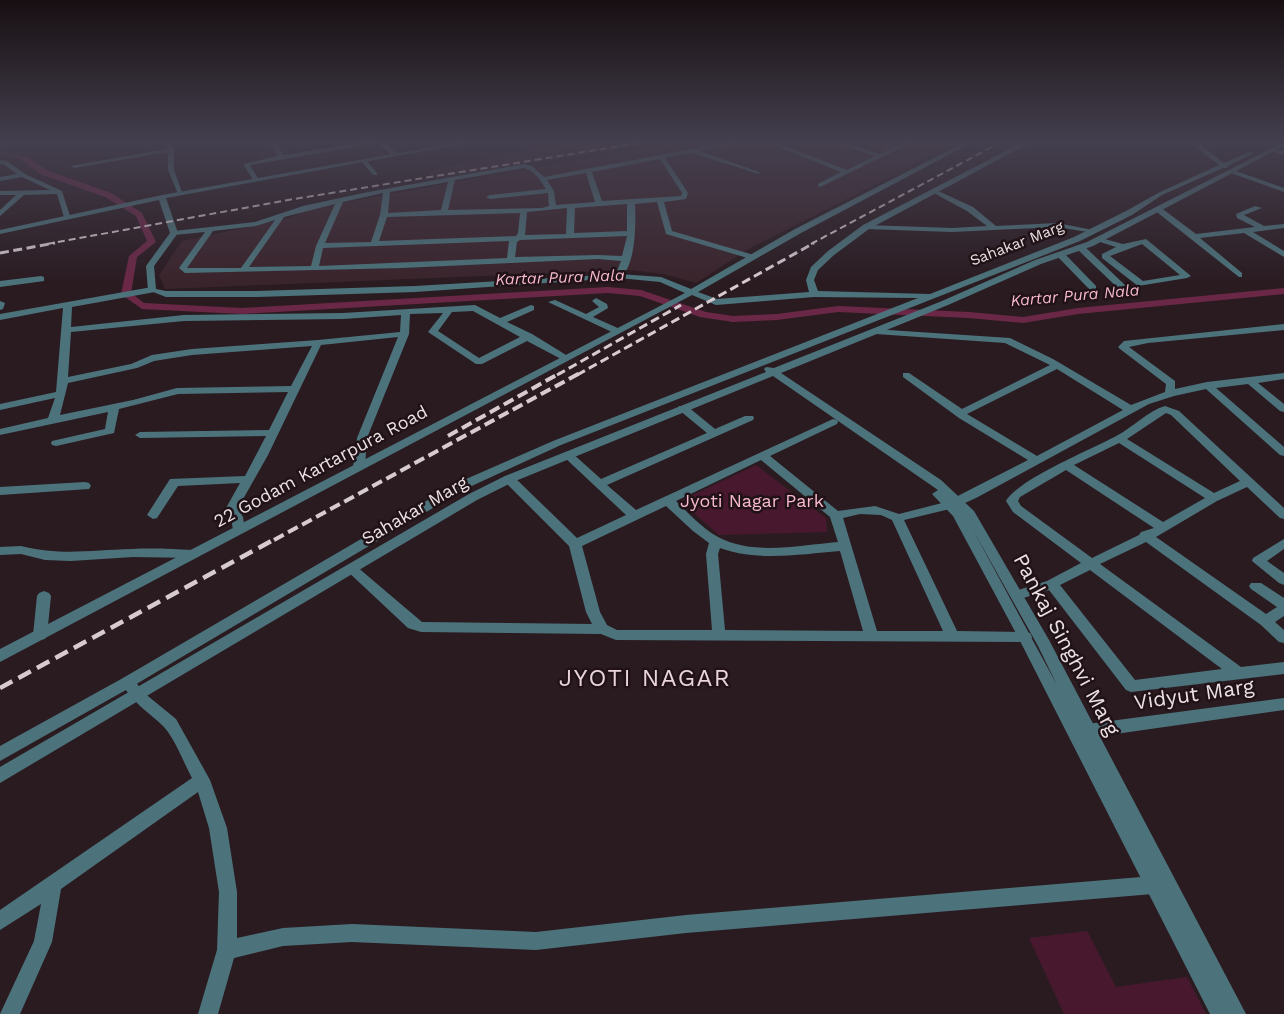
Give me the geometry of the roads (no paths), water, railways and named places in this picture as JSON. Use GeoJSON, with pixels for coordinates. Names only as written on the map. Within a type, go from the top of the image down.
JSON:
{"type":"FeatureCollection","features":[{"type":"Feature","properties":{"kind":"street"},"geometry":{"type":"LineString","coordinates":[[52,188],[60,192],[68,217]]}},
{"type":"Feature","properties":{"kind":"street"},"geometry":{"type":"LineString","coordinates":[[179,188],[181,194]]}},
{"type":"Feature","properties":{"kind":"street"},"geometry":{"type":"LineString","coordinates":[[0,232],[211,188]]}},
{"type":"Feature","properties":{"kind":"street"},"geometry":{"type":"LineString","coordinates":[[174,233],[209,231],[256,224],[340,200],[397,188]]}},
{"type":"Feature","properties":{"kind":"street"},"geometry":{"type":"LineString","coordinates":[[444,212],[450,188]]}},
{"type":"Feature","properties":{"kind":"street"},"geometry":{"type":"LineString","coordinates":[[549,188],[553,207]]}},
{"type":"Feature","properties":{"kind":"street"},"geometry":{"type":"LineString","coordinates":[[594,188],[600,205]]}},
{"type":"Feature","properties":{"kind":"street"},"geometry":{"type":"LineString","coordinates":[[384,215],[542,210],[553,207],[660,201],[686,196],[681,188]]}},
{"type":"Feature","properties":{"kind":"street","name":"22 Godam Kartarpura Road"},"geometry":{"type":"LineString","coordinates":[[0,656],[659,311],[751,257],[882,188]]}},
{"type":"Feature","properties":{"kind":"street"},"geometry":{"type":"LineString","coordinates":[[814,294],[810,280],[814,269],[831,253],[866,227],[939,188]]}},
{"type":"Feature","properties":{"kind":"street","name":"Sahakar Marg"},"geometry":{"type":"LineString","coordinates":[[0,754],[235,636],[473,497],[509,479],[683,408],[762,369],[859,326],[1094,231],[1173,188]]}},
{"type":"Feature","properties":{"kind":"street","name":"Sahakar Marg"},"geometry":{"type":"LineString","coordinates":[[0,776],[133,689],[461,486],[532,453],[762,369],[876,331],[987,283],[1080,247],[1199,188]]}},
{"type":"Feature","properties":{"kind":"street"},"geometry":{"type":"LineString","coordinates":[[374,244],[384,215],[387,190]]}},
{"type":"Feature","properties":{"kind":"street"},"geometry":{"type":"LineString","coordinates":[[490,197],[551,191]]}},
{"type":"Feature","properties":{"kind":"street"},"geometry":{"type":"LineString","coordinates":[[934,191],[970,209],[994,228]]}},
{"type":"Feature","properties":{"kind":"street"},"geometry":{"type":"LineString","coordinates":[[0,193],[60,192]]}},
{"type":"Feature","properties":{"kind":"street"},"geometry":{"type":"LineString","coordinates":[[0,214],[22,193]]}},
{"type":"Feature","properties":{"kind":"street"},"geometry":{"type":"LineString","coordinates":[[533,193],[535,201]]}},
{"type":"Feature","properties":{"kind":"street"},"geometry":{"type":"LineString","coordinates":[[162,197],[174,233]]}},
{"type":"Feature","properties":{"kind":"street"},"geometry":{"type":"LineString","coordinates":[[314,268],[320,246],[340,200]]}},
{"type":"Feature","properties":{"kind":"street"},"geometry":{"type":"LineString","coordinates":[[660,201],[669,232],[751,257]]}},
{"type":"Feature","properties":{"kind":"street"},"geometry":{"type":"LineString","coordinates":[[620,276],[627,259],[632,233],[631,203]]}},
{"type":"Feature","properties":{"kind":"street"},"geometry":{"type":"LineString","coordinates":[[570,236],[571,207]]}},
{"type":"Feature","properties":{"kind":"street"},"geometry":{"type":"LineString","coordinates":[[1258,208],[1240,213],[1240,216],[1262,228]]}},
{"type":"Feature","properties":{"kind":"street"},"geometry":{"type":"LineString","coordinates":[[1157,209],[1194,236],[1239,275]]}},
{"type":"Feature","properties":{"kind":"street"},"geometry":{"type":"LineString","coordinates":[[511,260],[513,241],[522,234],[524,210]]}},
{"type":"Feature","properties":{"kind":"street"},"geometry":{"type":"LineString","coordinates":[[243,270],[281,217]]}},
{"type":"Feature","properties":{"kind":"street"},"geometry":{"type":"LineString","coordinates":[[866,227],[952,230],[1057,225],[1094,231]]}},
{"type":"Feature","properties":{"kind":"street"},"geometry":{"type":"LineString","coordinates":[[1194,236],[1282,227]]}},
{"type":"Feature","properties":{"kind":"street"},"geometry":{"type":"LineString","coordinates":[[209,231],[183,268],[185,271],[598,257],[627,259]]}},
{"type":"Feature","properties":{"kind":"street"},"geometry":{"type":"LineString","coordinates":[[1247,231],[1284,255]]}},
{"type":"Feature","properties":{"kind":"street"},"geometry":{"type":"LineString","coordinates":[[148,291],[150,266],[174,233]]}},
{"type":"Feature","properties":{"kind":"street"},"geometry":{"type":"LineString","coordinates":[[320,246],[632,233]]}},
{"type":"Feature","properties":{"kind":"street"},"geometry":{"type":"LineString","coordinates":[[1100,238],[1123,247],[1143,241],[1187,276],[1141,284],[1106,256],[1123,247]]}},
{"type":"Feature","properties":{"kind":"street"},"geometry":{"type":"LineString","coordinates":[[1080,247],[1122,287]]}},
{"type":"Feature","properties":{"kind":"street"},"geometry":{"type":"LineString","coordinates":[[1061,255],[1093,288]]}},
{"type":"Feature","properties":{"kind":"street"},"geometry":{"type":"LineString","coordinates":[[0,317],[148,291],[166,294],[257,294],[415,289],[620,276],[661,280],[716,302],[814,294],[931,296],[945,303]]}},
{"type":"Feature","properties":{"kind":"street"},"geometry":{"type":"LineString","coordinates":[[0,284],[41,279]]}},
{"type":"Feature","properties":{"kind":"street"},"geometry":{"type":"LineString","coordinates":[[586,317],[604,308],[596,301]]}},
{"type":"Feature","properties":{"kind":"street"},"geometry":{"type":"LineString","coordinates":[[552,302],[617,331]]}},
{"type":"Feature","properties":{"kind":"street"},"geometry":{"type":"LineString","coordinates":[[53,420],[63,381],[68,304]]}},
{"type":"Feature","properties":{"kind":"street"},"geometry":{"type":"LineString","coordinates":[[66,330],[184,318],[475,308],[566,358]]}},
{"type":"Feature","properties":{"kind":"street"},"geometry":{"type":"LineString","coordinates":[[501,321],[531,308]]}},
{"type":"Feature","properties":{"kind":"street"},"geometry":{"type":"LineString","coordinates":[[449,310],[433,332],[479,362],[529,336]]}},
{"type":"Feature","properties":{"kind":"street"},"geometry":{"type":"LineString","coordinates":[[359,467],[362,438],[404,334],[406,312]]}},
{"type":"Feature","properties":{"kind":"street"},"geometry":{"type":"LineString","coordinates":[[1170,393],[1172,383],[1123,347],[1127,343],[1284,327]]}},
{"type":"Feature","properties":{"kind":"street"},"geometry":{"type":"LineString","coordinates":[[876,331],[1007,340],[1050,361],[1131,410]]}},
{"type":"Feature","properties":{"kind":"street"},"geometry":{"type":"LineString","coordinates":[[63,381],[134,366],[152,358],[192,352],[404,334]]}},
{"type":"Feature","properties":{"kind":"street"},"geometry":{"type":"LineString","coordinates":[[239,530],[237,517],[232,508],[318,343]]}},
{"type":"Feature","properties":{"kind":"street"},"geometry":{"type":"LineString","coordinates":[[961,413],[987,398],[1056,366]]}},
{"type":"Feature","properties":{"kind":"street","name":"Pankaj Singhvi Marg"},"geometry":{"type":"LineString","coordinates":[[762,369],[970,514],[1017,595],[1081,732],[1160,885],[1221,1014]]}},
{"type":"Feature","properties":{"kind":"street"},"geometry":{"type":"LineString","coordinates":[[906,375],[963,416],[1036,460]]}},
{"type":"Feature","properties":{"kind":"street"},"geometry":{"type":"LineString","coordinates":[[897,518],[954,503],[1131,410],[1170,393],[1284,376]]}},
{"type":"Feature","properties":{"kind":"street"},"geometry":{"type":"LineString","coordinates":[[1250,381],[1284,410]]}},
{"type":"Feature","properties":{"kind":"street"},"geometry":{"type":"LineString","coordinates":[[1208,386],[1284,453]]}},
{"type":"Feature","properties":{"kind":"street"},"geometry":{"type":"LineString","coordinates":[[0,432],[114,408],[177,391],[295,388]]}},
{"type":"Feature","properties":{"kind":"street"},"geometry":{"type":"LineString","coordinates":[[0,407],[61,394]]}},
{"type":"Feature","properties":{"kind":"street"},"geometry":{"type":"LineString","coordinates":[[56,443],[110,431],[114,408]]}},
{"type":"Feature","properties":{"kind":"street"},"geometry":{"type":"LineString","coordinates":[[683,408],[714,434]]}},
{"type":"Feature","properties":{"kind":"street"},"geometry":{"type":"LineString","coordinates":[[1238,673],[1017,509],[1012,501],[1016,494],[1066,465],[1119,439],[1165,409],[1171,410],[1284,515]]}},
{"type":"Feature","properties":{"kind":"street"},"geometry":{"type":"LineString","coordinates":[[601,483],[749,418]]}},
{"type":"Feature","properties":{"kind":"street"},"geometry":{"type":"LineString","coordinates":[[575,544],[836,419]]}},
{"type":"Feature","properties":{"kind":"street"},"geometry":{"type":"LineString","coordinates":[[140,435],[273,433]]}},
{"type":"Feature","properties":{"kind":"street"},"geometry":{"type":"LineString","coordinates":[[1119,439],[1213,498]]}},
{"type":"Feature","properties":{"kind":"street"},"geometry":{"type":"LineString","coordinates":[[568,455],[635,516]]}},
{"type":"Feature","properties":{"kind":"street"},"geometry":{"type":"LineString","coordinates":[[762,455],[836,515],[872,636]]}},
{"type":"Feature","properties":{"kind":"street"},"geometry":{"type":"LineString","coordinates":[[1066,465],[1163,528]]}},
{"type":"Feature","properties":{"kind":"street"},"geometry":{"type":"LineString","coordinates":[[153,515],[174,482],[249,479]]}},
{"type":"Feature","properties":{"kind":"street"},"geometry":{"type":"LineString","coordinates":[[509,479],[575,544],[593,612],[602,629]]}},
{"type":"Feature","properties":{"kind":"street"},"geometry":{"type":"LineString","coordinates":[[1017,595],[1052,584],[1090,562],[1163,528],[1213,498],[1249,481]]}},
{"type":"Feature","properties":{"kind":"street"},"geometry":{"type":"LineString","coordinates":[[0,490],[85,486]]}},
{"type":"Feature","properties":{"kind":"street"},"geometry":{"type":"LineString","coordinates":[[668,500],[716,542],[738,549],[758,551],[845,546]]}},
{"type":"Feature","properties":{"kind":"street","name":"Pankaj Singhvi Marg"},"geometry":{"type":"LineString","coordinates":[[954,503],[1025,637],[1081,732]]}},
{"type":"Feature","properties":{"kind":"street"},"geometry":{"type":"LineString","coordinates":[[836,515],[870,509],[881,510],[897,518],[952,636]]}},
{"type":"Feature","properties":{"kind":"street"},"geometry":{"type":"LineString","coordinates":[[1145,535],[1266,621],[1284,638]]}},
{"type":"Feature","properties":{"kind":"street"},"geometry":{"type":"LineString","coordinates":[[716,542],[712,554],[719,636]]}},
{"type":"Feature","properties":{"kind":"street"},"geometry":{"type":"LineString","coordinates":[[1283,545],[1258,561],[1260,565],[1284,580]]}},
{"type":"Feature","properties":{"kind":"street"},"geometry":{"type":"LineString","coordinates":[[0,551],[21,550],[45,556],[71,557],[133,553],[193,554]]}},
{"type":"Feature","properties":{"kind":"street"},"geometry":{"type":"LineString","coordinates":[[351,569],[413,624],[421,627],[602,629],[616,635],[1025,637]]}},
{"type":"Feature","properties":{"kind":"street"},"geometry":{"type":"LineString","coordinates":[[1052,584],[1131,686],[1284,668]]}},
{"type":"Feature","properties":{"kind":"street"},"geometry":{"type":"LineString","coordinates":[[1256,586],[1284,607],[1266,621]]}},
{"type":"Feature","properties":{"kind":"street"},"geometry":{"type":"LineString","coordinates":[[40,635],[44,596]]}},
{"type":"Feature","properties":{"kind":"street"},"geometry":{"type":"LineString","coordinates":[[133,689],[171,724],[202,780],[218,828],[228,892],[227,950],[208,1014]]}},
{"type":"Feature","properties":{"kind":"street","name":"Vidyut Marg"},"geometry":{"type":"LineString","coordinates":[[1081,732],[1284,704]]}},
{"type":"Feature","properties":{"kind":"street"},"geometry":{"type":"LineString","coordinates":[[0,921],[202,780]]}},
{"type":"Feature","properties":{"kind":"street"},"geometry":{"type":"LineString","coordinates":[[10,1014],[43,942],[53,885]]}},
{"type":"Feature","properties":{"kind":"street"},"geometry":{"type":"LineString","coordinates":[[227,950],[283,937],[352,933],[536,941],[686,924],[1160,885]]}},
{"type":"Feature","properties":{"kind":"street","name":"Pankaj Singhvi Marg"},"geometry":{"type":"LineString","coordinates":[[1160,885],[1236,1014]]}},
{"type":"Feature","properties":{"kind":"waterway","name":"Kartar Pura Nala"},"geometry":{"type":"LineString","coordinates":[[89,188],[108,195],[139,215],[152,242],[133,256],[126,294],[142,306],[242,311],[608,290],[641,293],[704,315],[733,319],[777,317],[838,309],[1023,320],[1078,311],[1284,291]]}},
{"type":"Feature","properties":{"kind":"railway"},"geometry":{"type":"LineString","coordinates":[[47,244],[360,188]]}},
{"type":"Feature","properties":{"kind":"railway"},"geometry":{"type":"LineString","coordinates":[[811,244],[915,188]]}},
{"type":"Feature","properties":{"kind":"railway"},"geometry":{"type":"LineString","coordinates":[[0,253],[55,243]]}},
{"type":"Feature","properties":{"kind":"railway"},"geometry":{"type":"LineString","coordinates":[[577,375],[814,243]]}},
{"type":"Feature","properties":{"kind":"railway"},"geometry":{"type":"LineString","coordinates":[[557,375],[681,305]]}},
{"type":"Feature","properties":{"kind":"railway"},"geometry":{"type":"LineString","coordinates":[[448,436],[560,373]]}},
{"type":"Feature","properties":{"kind":"railway"},"geometry":{"type":"LineString","coordinates":[[274,540],[580,373]]}},
{"type":"Feature","properties":{"kind":"railway"},"geometry":{"type":"LineString","coordinates":[[0,688],[277,538]]}},
{"type":"Feature","properties":{"kind":"district","name":"JYOTI NAGAR"},"geometry":{"type":"Point","coordinates":[645,679]}},
{"type":"Feature","properties":{"kind":"park label","name":"Jyoti Nagar Park"},"geometry":{"type":"Point","coordinates":[752,502]}}]}
